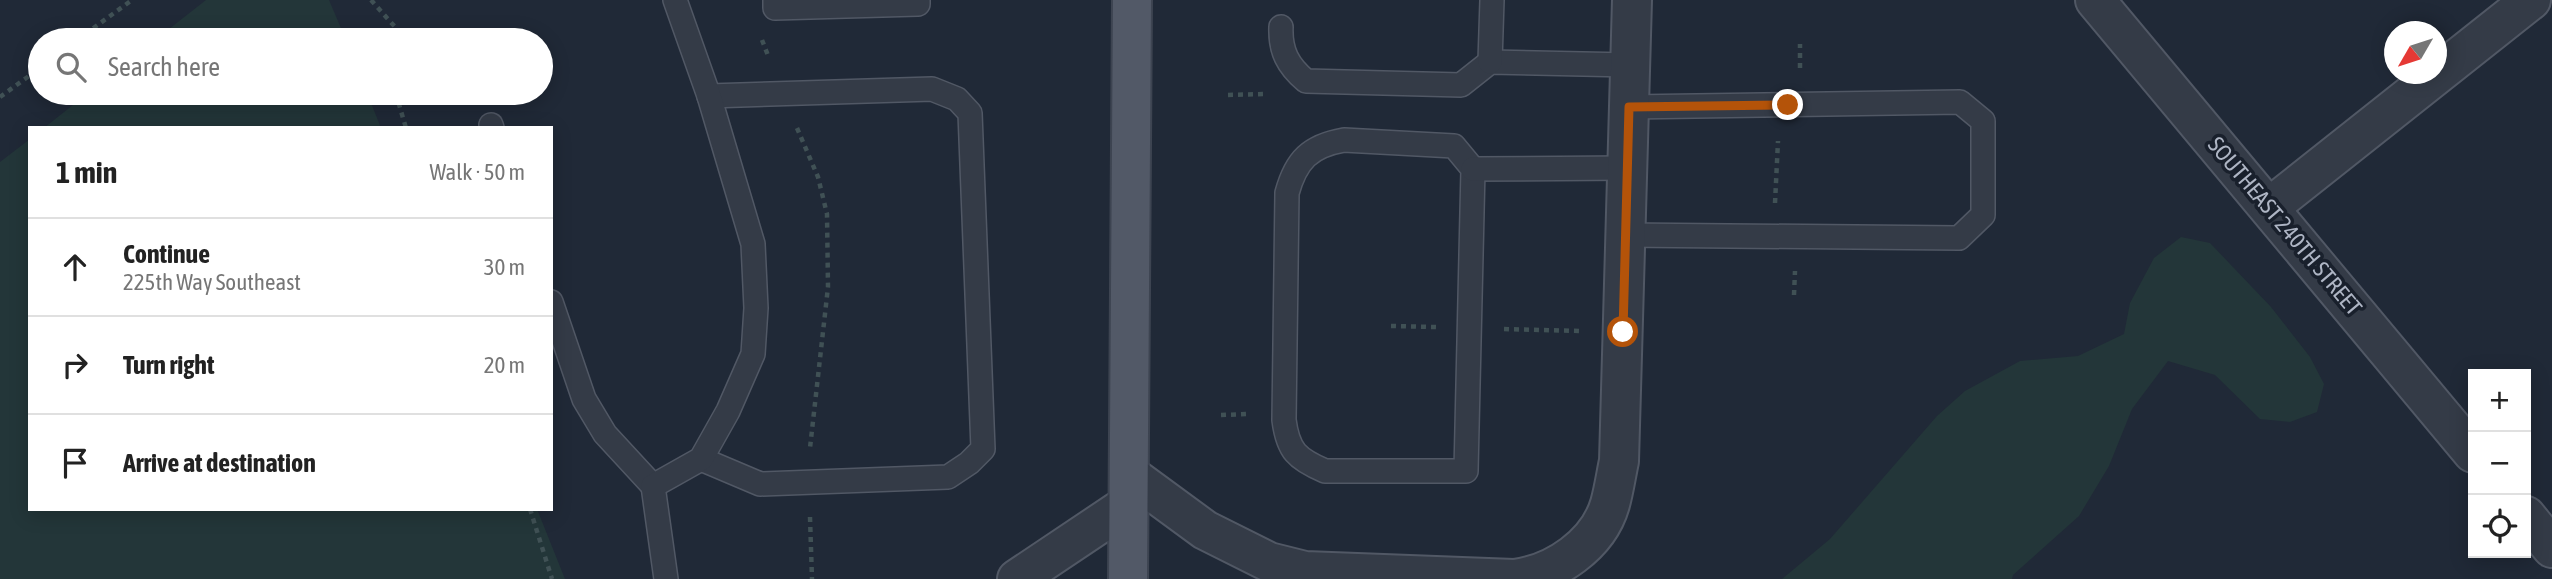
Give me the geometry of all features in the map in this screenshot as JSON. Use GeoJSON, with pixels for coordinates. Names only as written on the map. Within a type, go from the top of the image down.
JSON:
{"type":"FeatureCollection","features":[{"type":"Feature","properties":{"kind":"main road"},"geometry":{"type":"LineString","coordinates":[[1128,579],[1132,0]]}},
{"type":"Feature","properties":{"kind":"street"},"geometry":{"type":"LineString","coordinates":[[1017,579],[1130,490],[1293,575],[1514,579],[1534,576],[1569,557],[1598,529],[1610,506],[1619,461],[1632,0]]}},
{"type":"Feature","properties":{"kind":"street","name":"SOUTHEAST 240TH STREET"},"geometry":{"type":"LineString","coordinates":[[2095,0],[2468,447]]}},
{"type":"Feature","properties":{"kind":"street"},"geometry":{"type":"LineString","coordinates":[[2270,208],[2531,0]]}},
{"type":"Feature","properties":{"kind":"street"},"geometry":{"type":"LineString","coordinates":[[2531,522],[2552,548]]}},
{"type":"Feature","properties":{"kind":"lane"},"geometry":{"type":"LineString","coordinates":[[653,486],[701,459],[728,411],[753,354],[756,308],[754,244],[709,96],[675,0]]}},
{"type":"Feature","properties":{"kind":"lane"},"geometry":{"type":"LineString","coordinates":[[775,0],[775,8],[918,4],[918,0]]}},
{"type":"Feature","properties":{"kind":"lane"},"geometry":{"type":"LineString","coordinates":[[1490,62],[1492,0]]}},
{"type":"Feature","properties":{"kind":"lane"},"geometry":{"type":"LineString","coordinates":[[1281,27],[1280,42],[1284,54],[1292,69],[1307,81],[1461,85],[1490,62],[1630,65]]}},
{"type":"Feature","properties":{"kind":"lane"},"geometry":{"type":"LineString","coordinates":[[701,459],[760,484],[948,477],[969,463],[983,449],[970,113],[957,99],[932,89],[709,96]]}},
{"type":"Feature","properties":{"kind":"lane"},"geometry":{"type":"LineString","coordinates":[[1625,235],[1959,238],[1983,215],[1983,121],[1960,102],[1629,107]]}},
{"type":"Feature","properties":{"kind":"lane"},"geometry":{"type":"LineString","coordinates":[[1344,140],[1454,146],[1473,169],[1466,471],[1325,471],[1308,464],[1293,452],[1286,437],[1284,420],[1287,193],[1293,172],[1300,160],[1328,143],[1344,140]]}},
{"type":"Feature","properties":{"kind":"lane"},"geometry":{"type":"LineString","coordinates":[[1473,169],[1627,168]]}},
{"type":"Feature","properties":{"kind":"lane"},"geometry":{"type":"LineString","coordinates":[[553,308],[584,399],[605,434],[653,486],[666,579]]}},
{"type":"Feature","properties":{"kind":"path"},"geometry":{"type":"LineString","coordinates":[[93,28],[131,0]]}},
{"type":"Feature","properties":{"kind":"path"},"geometry":{"type":"LineString","coordinates":[[371,0],[396,28]]}},
{"type":"Feature","properties":{"kind":"path"},"geometry":{"type":"LineString","coordinates":[[760,35],[818,177],[827,214],[828,287],[810,442],[811,579]]}},
{"type":"Feature","properties":{"kind":"path"},"geometry":{"type":"LineString","coordinates":[[1794,295],[1796,266],[1775,206],[1779,121],[1800,78],[1800,44]]}},
{"type":"Feature","properties":{"kind":"path"},"geometry":{"type":"LineString","coordinates":[[0,97],[28,77]]}},
{"type":"Feature","properties":{"kind":"path"},"geometry":{"type":"LineString","coordinates":[[399,105],[405,126]]}},
{"type":"Feature","properties":{"kind":"path"},"geometry":{"type":"LineString","coordinates":[[531,511],[552,579]]}},
{"type":"Feature","properties":{"kind":"shaded area"},"geometry":{"type":"Polygon","coordinates":[[[206,0],[329,0],[341,28],[170,28],[206,0]]]}},
{"type":"Feature","properties":{"kind":"shaded area"},"geometry":{"type":"Polygon","coordinates":[[[73,105],[372,105],[380,126],[47,126],[73,105]]]}},
{"type":"Feature","properties":{"kind":"shaded area"},"geometry":{"type":"Polygon","coordinates":[[[28,141],[28,511],[538,511],[565,579],[0,579],[0,162],[28,141]]]}},
{"type":"Feature","properties":{"kind":"shaded area"},"geometry":{"type":"Polygon","coordinates":[[[2181,237],[2210,243],[2271,307],[2310,357],[2324,384],[2317,412],[2290,422],[2260,419],[2215,375],[2168,361],[2132,409],[2109,466],[2079,516],[2013,575],[2012,579],[1782,579],[1830,539],[1937,416],[1965,391],[2020,361],[2078,356],[2124,334],[2130,303],[2154,258],[2181,237]]]}},
{"type":"Feature","properties":{"kind":"route"},"geometry":{"type":"LineString","coordinates":[[1623,332],[1629,107],[1788,105]]}}]}
